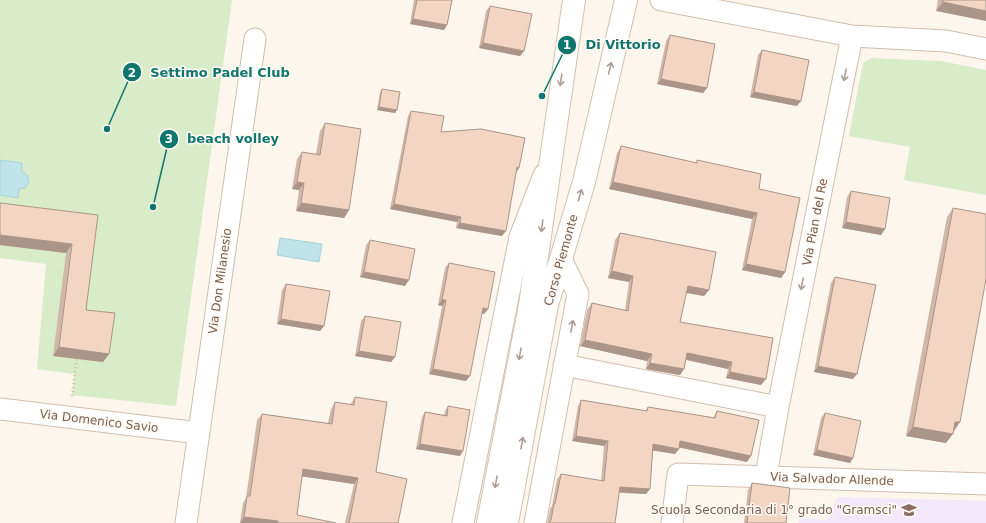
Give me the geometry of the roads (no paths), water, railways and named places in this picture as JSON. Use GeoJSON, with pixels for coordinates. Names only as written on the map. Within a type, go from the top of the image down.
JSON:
{"type":"FeatureCollection","features":[{"type":"Feature","properties":{"kind":"main road","name":"Corso Piemonte"},"geometry":{"type":"LineString","coordinates":[[488,523],[530,305],[574,0]]}},
{"type":"Feature","properties":{"kind":"main road","name":"Corso Piemonte"},"geometry":{"type":"LineString","coordinates":[[507,523],[547,305],[584,182],[626,0]]}},
{"type":"Feature","properties":{"kind":"street"},"geometry":{"type":"LineString","coordinates":[[661,0],[852,36],[946,41],[986,49]]}},
{"type":"Feature","properties":{"kind":"street","name":"Via Pian del Re"},"geometry":{"type":"LineString","coordinates":[[766,476],[778,407],[852,36]]}},
{"type":"Feature","properties":{"kind":"street","name":"Via Don Milanesio"},"geometry":{"type":"LineString","coordinates":[[186,523],[255,39]]}},
{"type":"Feature","properties":{"kind":"street","name":"Corso Piemonte"},"geometry":{"type":"LineString","coordinates":[[463,523],[520,237],[550,159]]}},
{"type":"Feature","properties":{"kind":"street"},"geometry":{"type":"LineString","coordinates":[[535,523],[578,294],[561,259]]}},
{"type":"Feature","properties":{"kind":"street"},"geometry":{"type":"LineString","coordinates":[[564,365],[778,407]]}},
{"type":"Feature","properties":{"kind":"street","name":"Via Domenico Savio"},"geometry":{"type":"LineString","coordinates":[[0,409],[199,433]]}},
{"type":"Feature","properties":{"kind":"street","name":"Via Salvador Allende"},"geometry":{"type":"LineString","coordinates":[[672,523],[678,474],[986,484]]}},
{"type":"Feature","properties":{"kind":"water"},"geometry":{"type":"Polygon","coordinates":[[[0,160],[22,163],[22,171],[27,175],[29,182],[25,188],[19,189],[18,198],[0,195],[0,160]]]}},
{"type":"Feature","properties":{"kind":"water"},"geometry":{"type":"Polygon","coordinates":[[[280,238],[322,244],[319,262],[277,255],[280,238]]]}},
{"type":"Feature","properties":{"kind":"place","name":"Di Vittorio"},"geometry":{"type":"Point","coordinates":[542,96]}},
{"type":"Feature","properties":{"kind":"place","name":"Settimo Padel Club"},"geometry":{"type":"Point","coordinates":[107,129]}},
{"type":"Feature","properties":{"kind":"place","name":"beach volley"},"geometry":{"type":"Point","coordinates":[153,207]}},
{"type":"Feature","properties":{"kind":"place","name":"Scuola Secondaria di 1° grado \"Gramsci\""},"geometry":{"type":"Point","coordinates":[909,510]}}]}
